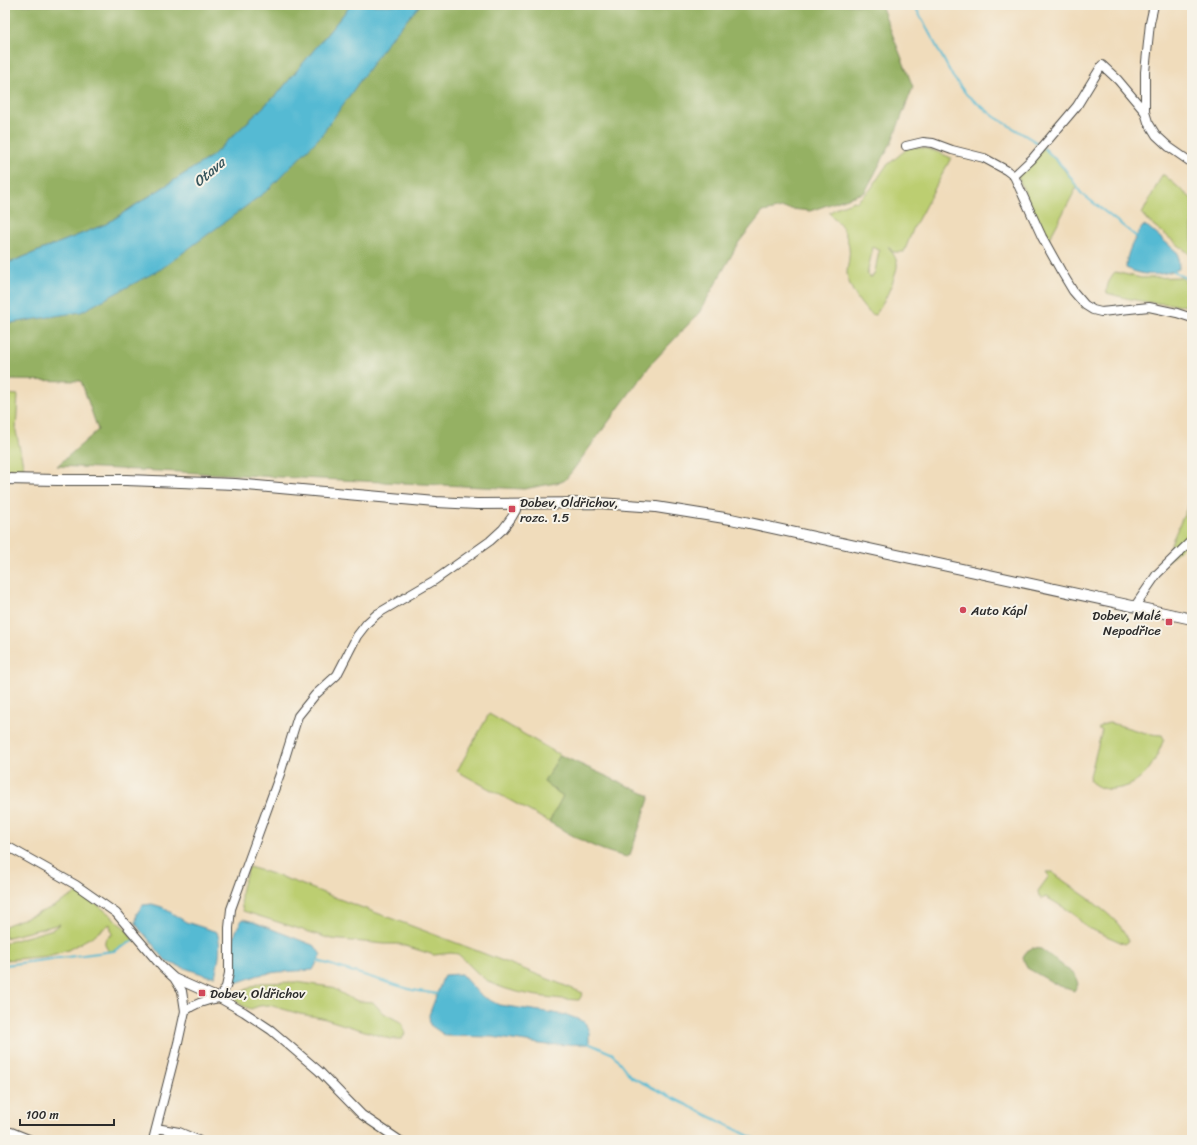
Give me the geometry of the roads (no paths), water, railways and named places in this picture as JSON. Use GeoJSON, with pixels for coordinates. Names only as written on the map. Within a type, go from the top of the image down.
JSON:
{"type":"FeatureCollection","features":[{"type":"Feature","properties":{"kind":"main road"},"geometry":{"type":"LineString","coordinates":[[5,479],[126,480],[235,484],[436,502],[516,504],[599,503],[656,507],[731,519],[1192,619]]}},
{"type":"Feature","properties":{"kind":"street"},"geometry":{"type":"LineString","coordinates":[[1154,5],[1150,23],[1145,72],[1145,112],[1148,122],[1156,135],[1169,147],[1192,163]]}},
{"type":"Feature","properties":{"kind":"street"},"geometry":{"type":"LineString","coordinates":[[1014,176],[1032,159],[1074,110],[1102,65],[1118,80],[1145,112]]}},
{"type":"Feature","properties":{"kind":"street"},"geometry":{"type":"LineString","coordinates":[[906,146],[923,142],[933,143],[952,150],[984,158],[1014,176],[1044,242],[1073,291],[1085,305],[1093,310],[1101,312],[1149,308],[1177,312],[1192,318]]}},
{"type":"Feature","properties":{"kind":"street"},"geometry":{"type":"LineString","coordinates":[[185,1011],[205,1000],[219,998],[226,987],[229,973],[229,928],[231,909],[280,774],[298,716],[315,695],[336,675],[357,636],[367,623],[377,614],[436,580],[490,541],[503,529],[512,517],[516,510],[516,504]]}},
{"type":"Feature","properties":{"kind":"street"},"geometry":{"type":"LineString","coordinates":[[1136,606],[1157,574],[1192,540]]}},
{"type":"Feature","properties":{"kind":"street"},"geometry":{"type":"LineString","coordinates":[[5,845],[76,885],[116,913],[153,957],[174,978],[182,991],[185,1011],[153,1140]]}},
{"type":"Feature","properties":{"kind":"street"},"geometry":{"type":"LineString","coordinates":[[174,978],[219,998],[271,1030],[319,1071],[362,1115],[399,1140]]}},
{"type":"Feature","properties":{"kind":"street"},"geometry":{"type":"LineString","coordinates":[[156,1128],[179,1132],[198,1140]]}},
{"type":"Feature","properties":{"kind":"street"},"geometry":{"type":"LineString","coordinates":[[5,1133],[11,1132],[31,1140]]}},
{"type":"Feature","properties":{"kind":"water","name":"Otava"},"geometry":{"type":"Polygon","coordinates":[[[351,5],[420,5],[389,40],[320,137],[268,190],[161,269],[81,312],[5,324],[5,263],[11,262],[106,224],[212,156],[280,91],[351,5]]]}},
{"type":"Feature","properties":{"kind":"water"},"geometry":{"type":"Polygon","coordinates":[[[1143,226],[1148,227],[1178,253],[1179,269],[1159,274],[1146,274],[1126,268],[1127,257],[1131,246],[1143,226]]]}},
{"type":"Feature","properties":{"kind":"water"},"geometry":{"type":"Polygon","coordinates":[[[152,904],[162,907],[186,922],[217,932],[220,948],[215,976],[208,976],[167,962],[140,930],[136,923],[137,913],[143,905],[152,904]]]}},
{"type":"Feature","properties":{"kind":"water"},"geometry":{"type":"Polygon","coordinates":[[[243,919],[315,946],[321,955],[313,970],[278,972],[259,975],[236,983],[233,950],[235,934],[243,919]]]}},
{"type":"Feature","properties":{"kind":"water"},"geometry":{"type":"Polygon","coordinates":[[[461,974],[480,995],[499,1005],[567,1015],[585,1022],[589,1032],[589,1044],[547,1045],[492,1037],[446,1036],[430,1025],[429,1015],[444,975],[461,974]]]}},
{"type":"Feature","properties":{"kind":"waterway"},"geometry":{"type":"LineString","coordinates":[[881,5],[904,5]]}},
{"type":"Feature","properties":{"kind":"waterway"},"geometry":{"type":"LineString","coordinates":[[905,5],[917,10],[953,77],[967,95],[995,117],[1041,145]]}},
{"type":"Feature","properties":{"kind":"waterway"},"geometry":{"type":"LineString","coordinates":[[1044,148],[1065,169],[1081,193],[1137,237]]}},
{"type":"Feature","properties":{"kind":"waterway"},"geometry":{"type":"LineString","coordinates":[[1172,270],[1192,282]]}},
{"type":"Feature","properties":{"kind":"waterway"},"geometry":{"type":"LineString","coordinates":[[5,965],[114,951],[136,939]]}},
{"type":"Feature","properties":{"kind":"waterway"},"geometry":{"type":"LineString","coordinates":[[318,961],[412,990],[438,994]]}},
{"type":"Feature","properties":{"kind":"waterway"},"geometry":{"type":"LineString","coordinates":[[588,1043],[613,1054],[631,1077],[757,1140]]}},
{"type":"Feature","properties":{"kind":"place","name":"Dobev, Oldřichov, rozc. 1.5"},"geometry":{"type":"Point","coordinates":[512,509]}},
{"type":"Feature","properties":{"kind":"place","name":"Auto Kápl"},"geometry":{"type":"Point","coordinates":[963,610]}},
{"type":"Feature","properties":{"kind":"place","name":"Dobev, Malé Nepodřice"},"geometry":{"type":"Point","coordinates":[1169,622]}},
{"type":"Feature","properties":{"kind":"place","name":"Dobev, Oldřichov"},"geometry":{"type":"Point","coordinates":[202,993]}}]}
